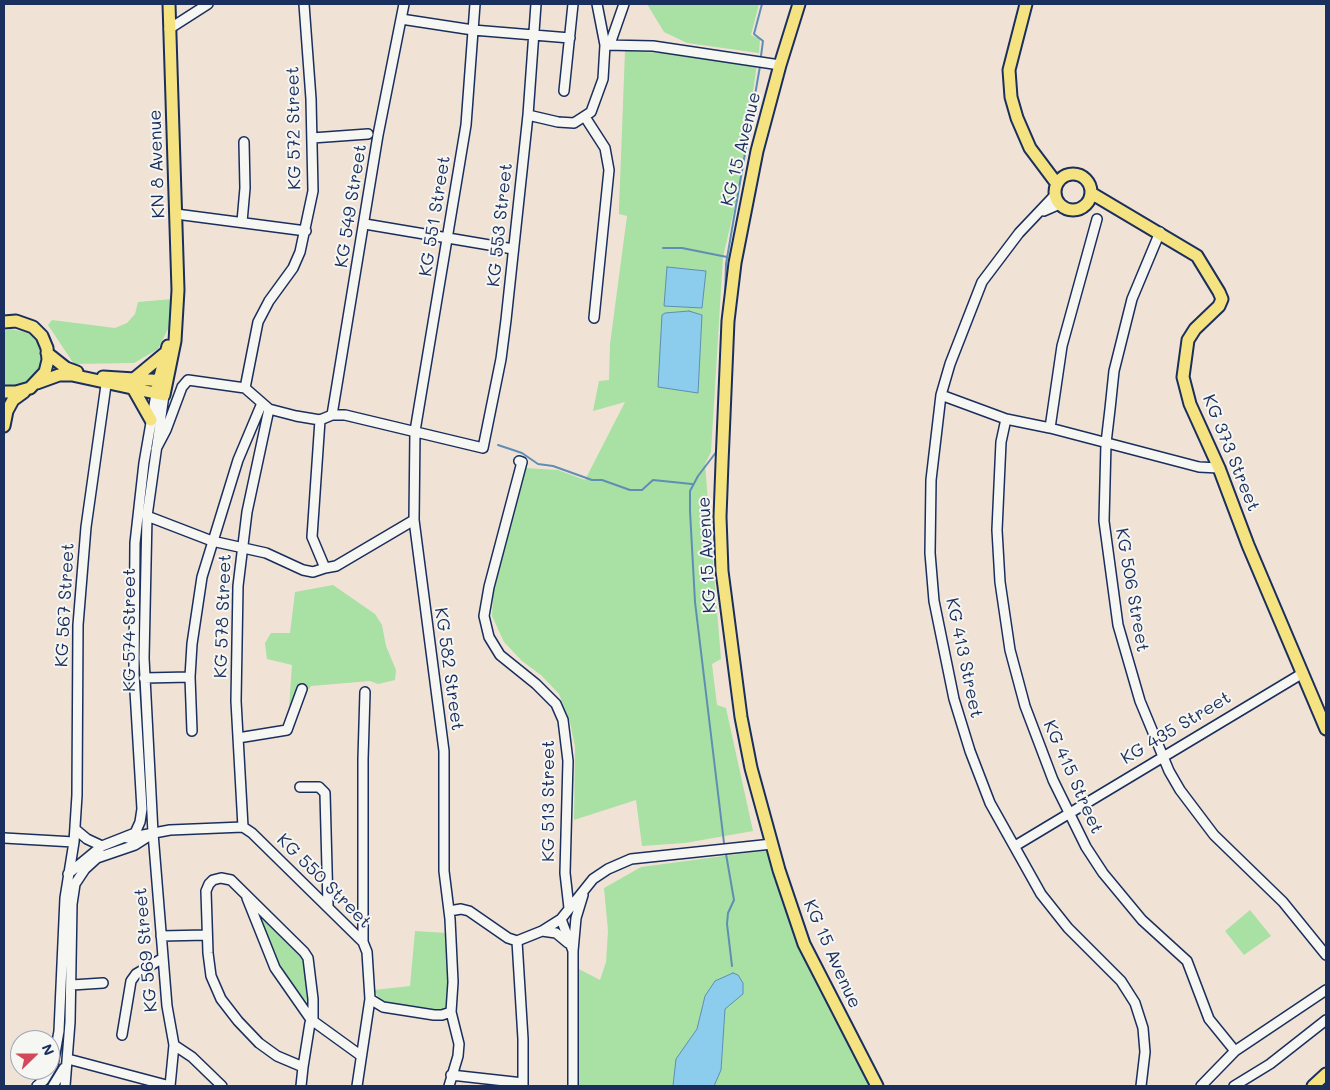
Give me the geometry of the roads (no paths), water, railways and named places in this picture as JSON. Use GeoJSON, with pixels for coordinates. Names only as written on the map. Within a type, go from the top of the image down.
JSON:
{"type":"FeatureCollection","features":[{"type":"Feature","properties":{"kind":"main road","name":"KN 8 Avenue"},"geometry":{"type":"LineString","coordinates":[[162,381],[177,323],[176,214],[169,4]]}},
{"type":"Feature","properties":{"kind":"main road","name":"KG 15 Avenue"},"geometry":{"type":"LineString","coordinates":[[799,4],[780,64],[751,178],[735,263],[728,320],[720,517],[722,571],[741,717],[751,768],[792,914],[804,944],[877,1086]]}},
{"type":"Feature","properties":{"kind":"main road"},"geometry":{"type":"LineString","coordinates":[[1026,4],[1012,50],[1008,80],[1012,105],[1020,128],[1030,148],[1059,190],[1067,209],[1076,210],[1090,198]]}},
{"type":"Feature","properties":{"kind":"main road"},"geometry":{"type":"LineString","coordinates":[[1059,190],[1074,174],[1083,177],[1089,185],[1090,198]]}},
{"type":"Feature","properties":{"kind":"main road"},"geometry":{"type":"LineString","coordinates":[[1090,198],[1102,200],[1160,232]]}},
{"type":"Feature","properties":{"kind":"main road","name":"KG 373 Street"},"geometry":{"type":"LineString","coordinates":[[1160,232],[1197,256],[1208,270],[1222,299],[1219,306],[1195,329],[1188,340],[1183,377],[1190,404],[1219,468],[1248,545],[1303,673]]}},
{"type":"Feature","properties":{"kind":"main road"},"geometry":{"type":"LineString","coordinates":[[4,322],[16,321],[33,328],[42,336],[47,353],[44,372],[34,385],[14,400],[7,411],[4,426]]}},
{"type":"Feature","properties":{"kind":"main road","name":"KN 8 Avenue"},"geometry":{"type":"LineString","coordinates":[[162,381],[164,354],[177,323]]}},
{"type":"Feature","properties":{"kind":"main road"},"geometry":{"type":"LineString","coordinates":[[4,392],[16,392],[64,374],[106,380],[135,378],[162,381],[160,394],[134,390],[106,380],[66,368],[47,353]]}},
{"type":"Feature","properties":{"kind":"main road"},"geometry":{"type":"LineString","coordinates":[[135,378],[164,354]]}},
{"type":"Feature","properties":{"kind":"main road"},"geometry":{"type":"LineString","coordinates":[[134,390],[151,420]]}},
{"type":"Feature","properties":{"kind":"main road"},"geometry":{"type":"LineString","coordinates":[[1303,673],[1326,729]]}},
{"type":"Feature","properties":{"kind":"main road"},"geometry":{"type":"LineString","coordinates":[[1313,1086],[1326,1074]]}},
{"type":"Feature","properties":{"kind":"street"},"geometry":{"type":"LineString","coordinates":[[170,29],[208,4]]}},
{"type":"Feature","properties":{"kind":"street","name":"KG 572 Street"},"geometry":{"type":"LineString","coordinates":[[245,388],[258,322],[269,301],[293,268],[306,231],[313,191],[312,138],[304,4]]}},
{"type":"Feature","properties":{"kind":"street","name":"KG 549 Street"},"geometry":{"type":"LineString","coordinates":[[332,415],[378,135],[404,4]]}},
{"type":"Feature","properties":{"kind":"street","name":"KG 551 Street"},"geometry":{"type":"LineString","coordinates":[[415,431],[466,125],[475,4]]}},
{"type":"Feature","properties":{"kind":"street","name":"KG 553 Street"},"geometry":{"type":"LineString","coordinates":[[415,431],[483,448],[502,359],[528,115],[536,4]]}},
{"type":"Feature","properties":{"kind":"street"},"geometry":{"type":"LineString","coordinates":[[564,91],[573,4]]}},
{"type":"Feature","properties":{"kind":"street"},"geometry":{"type":"LineString","coordinates":[[597,4],[607,44]]}},
{"type":"Feature","properties":{"kind":"street"},"geometry":{"type":"LineString","coordinates":[[528,115],[574,123],[591,112],[604,79],[607,44],[624,4]]}},
{"type":"Feature","properties":{"kind":"street"},"geometry":{"type":"LineString","coordinates":[[401,19],[473,30],[570,38]]}},
{"type":"Feature","properties":{"kind":"street"},"geometry":{"type":"LineString","coordinates":[[607,44],[653,46],[780,64]]}},
{"type":"Feature","properties":{"kind":"street"},"geometry":{"type":"LineString","coordinates":[[585,117],[605,148],[609,170],[594,318]]}},
{"type":"Feature","properties":{"kind":"street"},"geometry":{"type":"LineString","coordinates":[[312,138],[368,134]]}},
{"type":"Feature","properties":{"kind":"street"},"geometry":{"type":"LineString","coordinates":[[242,222],[245,188],[244,142]]}},
{"type":"Feature","properties":{"kind":"street","name":"KG 413 Street"},"geometry":{"type":"LineString","coordinates":[[1059,190],[1042,212],[1019,233],[982,282],[961,332],[941,396],[931,480],[930,553],[934,601],[954,699],[970,751],[990,803],[1041,894],[1068,928],[1121,981],[1135,1003],[1142,1028],[1144,1052],[1141,1086]]}},
{"type":"Feature","properties":{"kind":"street"},"geometry":{"type":"LineString","coordinates":[[176,214],[306,231]]}},
{"type":"Feature","properties":{"kind":"street"},"geometry":{"type":"LineString","coordinates":[[1050,428],[1064,337],[1097,219]]}},
{"type":"Feature","properties":{"kind":"street"},"geometry":{"type":"LineString","coordinates":[[364,224],[513,249]]}},
{"type":"Feature","properties":{"kind":"street","name":"KG 506 Street"},"geometry":{"type":"LineString","coordinates":[[1160,232],[1132,298],[1121,340],[1114,371],[1106,443],[1104,521],[1118,625],[1140,701],[1162,756],[1180,790],[1214,835],[1283,902],[1326,955]]}},
{"type":"Feature","properties":{"kind":"street","name":"KG 567 Street"},"geometry":{"type":"LineString","coordinates":[[75,829],[77,796],[78,625],[86,528],[106,380]]}},
{"type":"Feature","properties":{"kind":"street","name":"KG 574 Street"},"geometry":{"type":"LineString","coordinates":[[156,449],[166,430],[184,382],[192,380],[245,388]]}},
{"type":"Feature","properties":{"kind":"street"},"geometry":{"type":"LineString","coordinates":[[245,388],[266,406],[320,420],[332,415],[374,420],[415,431]]}},
{"type":"Feature","properties":{"kind":"street"},"geometry":{"type":"LineString","coordinates":[[131,836],[140,822],[142,809],[134,674],[140,544],[151,420],[160,394]]}},
{"type":"Feature","properties":{"kind":"street","name":"KG 574 Street"},"geometry":{"type":"LineString","coordinates":[[152,810],[144,678],[145,628],[140,544],[147,516],[156,449],[160,394]]}},
{"type":"Feature","properties":{"kind":"street"},"geometry":{"type":"LineString","coordinates":[[941,396],[1006,419],[1050,428],[1199,467],[1219,468]]}},
{"type":"Feature","properties":{"kind":"street"},"geometry":{"type":"LineString","coordinates":[[192,731],[190,677],[198,602],[212,541],[238,460],[266,406]]}},
{"type":"Feature","properties":{"kind":"street","name":"KG 578 Street"},"geometry":{"type":"LineString","coordinates":[[243,827],[236,682],[241,547],[266,406]]}},
{"type":"Feature","properties":{"kind":"street","name":"KG 415 Street"},"geometry":{"type":"LineString","coordinates":[[1006,419],[1001,442],[997,530],[1000,582],[1010,650],[1025,706],[1039,748],[1086,847],[1120,895],[1142,920],[1187,961],[1209,1019],[1235,1051]]}},
{"type":"Feature","properties":{"kind":"street"},"geometry":{"type":"LineString","coordinates":[[320,420],[312,536],[324,568]]}},
{"type":"Feature","properties":{"kind":"street","name":"KG 582 Street"},"geometry":{"type":"LineString","coordinates":[[415,431],[414,520],[444,751],[444,871],[449,911]]}},
{"type":"Feature","properties":{"kind":"street","name":"KG 513 Street"},"geometry":{"type":"LineString","coordinates":[[519,461],[522,462],[489,587],[484,616],[489,637],[500,655],[536,684],[556,704],[563,720],[568,752],[564,873],[569,908]]}},
{"type":"Feature","properties":{"kind":"street"},"geometry":{"type":"LineString","coordinates":[[147,516],[212,541],[266,553],[303,570],[313,572],[336,566],[414,520]]}},
{"type":"Feature","properties":{"kind":"street"},"geometry":{"type":"LineString","coordinates":[[135,628],[145,628]]}},
{"type":"Feature","properties":{"kind":"street","name":"KG 435 Street"},"geometry":{"type":"LineString","coordinates":[[1015,846],[1303,673]]}},
{"type":"Feature","properties":{"kind":"street"},"geometry":{"type":"LineString","coordinates":[[144,678],[190,677]]}},
{"type":"Feature","properties":{"kind":"street"},"geometry":{"type":"LineString","coordinates":[[238,738],[287,730],[302,689]]}},
{"type":"Feature","properties":{"kind":"street"},"geometry":{"type":"LineString","coordinates":[[363,942],[365,692]]}},
{"type":"Feature","properties":{"kind":"street"},"geometry":{"type":"LineString","coordinates":[[300,787],[319,788],[325,793],[328,906]]}},
{"type":"Feature","properties":{"kind":"street"},"geometry":{"type":"LineString","coordinates":[[142,809],[153,833]]}},
{"type":"Feature","properties":{"kind":"street","name":"KG 569 Street"},"geometry":{"type":"LineString","coordinates":[[152,810],[163,958],[169,1020],[174,1045],[170,1086]]}},
{"type":"Feature","properties":{"kind":"street"},"geometry":{"type":"LineString","coordinates":[[68,874],[102,846],[131,836],[170,830],[243,827]]}},
{"type":"Feature","properties":{"kind":"street","name":"KG 550 Street"},"geometry":{"type":"LineString","coordinates":[[243,827],[252,833],[363,942],[367,952],[370,1000],[360,1055],[357,1086]]}},
{"type":"Feature","properties":{"kind":"street"},"geometry":{"type":"LineString","coordinates":[[37,1086],[50,1073],[57,1046],[65,898],[75,829]]}},
{"type":"Feature","properties":{"kind":"street"},"geometry":{"type":"LineString","coordinates":[[75,829],[87,840],[102,846]]}},
{"type":"Feature","properties":{"kind":"street"},"geometry":{"type":"LineString","coordinates":[[65,1086],[72,985],[72,904],[75,884],[79,876],[97,858],[135,845],[153,833]]}},
{"type":"Feature","properties":{"kind":"street"},"geometry":{"type":"LineString","coordinates":[[4,838],[74,842]]}},
{"type":"Feature","properties":{"kind":"street"},"geometry":{"type":"LineString","coordinates":[[449,1086],[458,1056],[459,1044],[451,1012],[453,982],[449,911],[461,909],[469,911],[508,938],[517,941],[542,931],[561,919],[587,886],[608,868],[631,859],[772,844]]}},
{"type":"Feature","properties":{"kind":"street"},"geometry":{"type":"LineString","coordinates":[[301,1086],[313,1021],[314,999],[308,958],[282,929],[231,880],[221,878],[209,884],[206,891],[207,935],[211,976],[221,999],[238,1021],[259,1043],[277,1056],[303,1067]]}},
{"type":"Feature","properties":{"kind":"street"},"geometry":{"type":"LineString","coordinates":[[573,1086],[572,948],[580,902],[587,886]]}},
{"type":"Feature","properties":{"kind":"street"},"geometry":{"type":"LineString","coordinates":[[247,897],[275,968],[313,1021],[360,1055]]}},
{"type":"Feature","properties":{"kind":"street"},"geometry":{"type":"LineString","coordinates":[[561,919],[575,929]]}},
{"type":"Feature","properties":{"kind":"street"},"geometry":{"type":"LineString","coordinates":[[561,919],[572,948]]}},
{"type":"Feature","properties":{"kind":"street"},"geometry":{"type":"LineString","coordinates":[[542,931],[556,933],[572,948]]}},
{"type":"Feature","properties":{"kind":"street"},"geometry":{"type":"LineString","coordinates":[[161,936],[207,935]]}},
{"type":"Feature","properties":{"kind":"street"},"geometry":{"type":"LineString","coordinates":[[451,1075],[523,1085],[523,1039],[517,941]]}},
{"type":"Feature","properties":{"kind":"street"},"geometry":{"type":"LineString","coordinates":[[122,1035],[131,981],[136,974],[163,958]]}},
{"type":"Feature","properties":{"kind":"street"},"geometry":{"type":"LineString","coordinates":[[72,985],[103,983]]}},
{"type":"Feature","properties":{"kind":"street"},"geometry":{"type":"LineString","coordinates":[[1201,1086],[1235,1051],[1326,990]]}},
{"type":"Feature","properties":{"kind":"street"},"geometry":{"type":"LineString","coordinates":[[370,1000],[384,1007],[434,1015],[451,1012]]}},
{"type":"Feature","properties":{"kind":"street"},"geometry":{"type":"LineString","coordinates":[[1234,1086],[1270,1064],[1326,1020]]}},
{"type":"Feature","properties":{"kind":"street"},"geometry":{"type":"LineString","coordinates":[[174,1045],[192,1057],[222,1086]]}},
{"type":"Feature","properties":{"kind":"street"},"geometry":{"type":"LineString","coordinates":[[68,1059],[170,1086]]}},
{"type":"Feature","properties":{"kind":"street"},"geometry":{"type":"LineString","coordinates":[[53,1086],[68,1059]]}},
{"type":"Feature","properties":{"kind":"water"},"geometry":{"type":"Polygon","coordinates":[[[667,267],[706,271],[702,308],[664,306],[667,267]]]}},
{"type":"Feature","properties":{"kind":"water"},"geometry":{"type":"Polygon","coordinates":[[[689,311],[702,315],[698,393],[658,387],[662,315],[665,313],[689,311]]]}},
{"type":"Feature","properties":{"kind":"water"},"geometry":{"type":"Polygon","coordinates":[[[733,973],[738,975],[743,983],[743,994],[725,1009],[721,1070],[714,1086],[673,1086],[676,1059],[697,1029],[705,996],[715,981],[733,973]]]}},
{"type":"Feature","properties":{"kind":"waterway"},"geometry":{"type":"LineString","coordinates":[[761,56],[763,41],[754,34],[762,4]]}},
{"type":"Feature","properties":{"kind":"waterway"},"geometry":{"type":"LineString","coordinates":[[725,302],[726,264],[760,66]]}},
{"type":"Feature","properties":{"kind":"waterway"},"geometry":{"type":"LineString","coordinates":[[663,248],[682,248],[727,257]]}},
{"type":"Feature","properties":{"kind":"waterway"},"geometry":{"type":"LineString","coordinates":[[498,445],[522,453],[538,464],[553,466],[592,480],[602,480],[630,490],[642,490],[653,480],[692,484]]}},
{"type":"Feature","properties":{"kind":"waterway"},"geometry":{"type":"LineString","coordinates":[[717,451],[698,476],[690,491],[690,511],[695,602],[724,843]]}},
{"type":"Feature","properties":{"kind":"waterway"},"geometry":{"type":"LineString","coordinates":[[726,854],[734,900],[728,913],[727,924],[732,966]]}}]}
